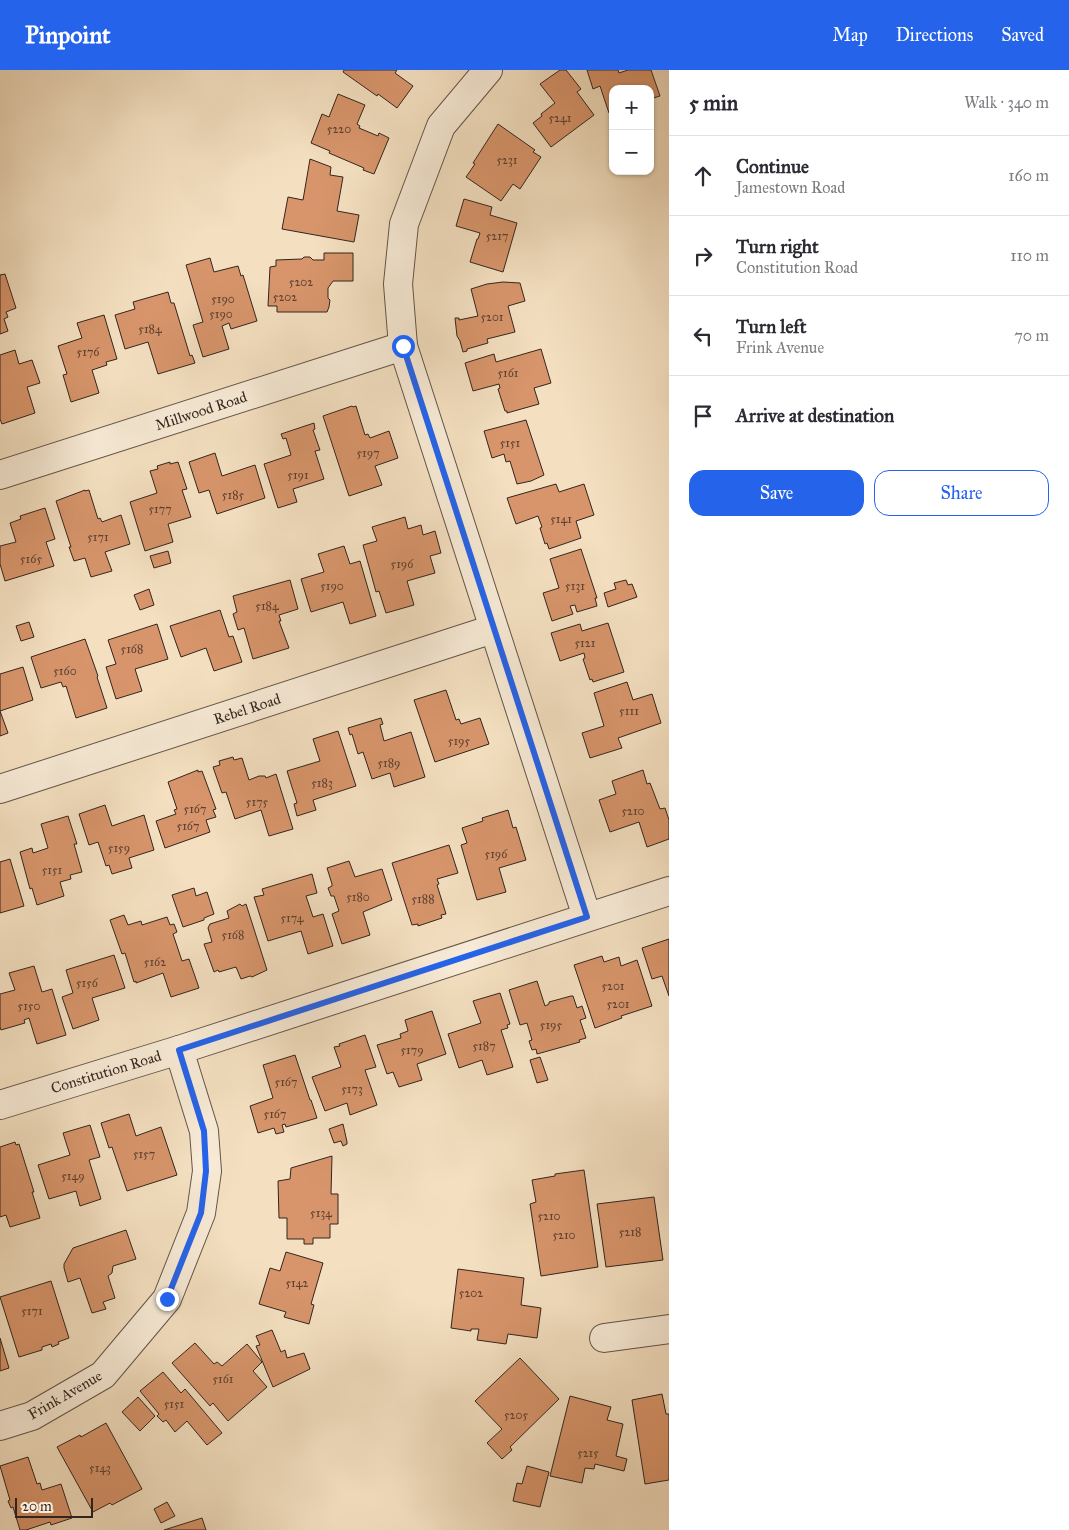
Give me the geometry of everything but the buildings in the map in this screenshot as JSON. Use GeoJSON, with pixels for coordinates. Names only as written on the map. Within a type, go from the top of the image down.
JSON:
{"type":"FeatureCollection","features":[{"type":"Feature","properties":{"kind":"street"},"geometry":{"type":"LineString","coordinates":[[488,70],[441,126],[404,224],[398,284],[403,346],[587,917]]}},
{"type":"Feature","properties":{"kind":"street","name":"Millwood Road"},"geometry":{"type":"LineString","coordinates":[[0,475],[403,346]]}},
{"type":"Feature","properties":{"kind":"street","name":"Rebel Road"},"geometry":{"type":"LineString","coordinates":[[0,788],[493,629]]}},
{"type":"Feature","properties":{"kind":"street","name":"Constitution Road"},"geometry":{"type":"LineString","coordinates":[[0,1105],[179,1050],[669,891]]}},
{"type":"Feature","properties":{"kind":"street","name":"Frink Avenue"},"geometry":{"type":"LineString","coordinates":[[0,1426],[32,1416],[103,1375],[167,1299],[201,1213],[206,1171],[204,1131],[179,1050]]}},
{"type":"Feature","properties":{"kind":"street"},"geometry":{"type":"LineString","coordinates":[[604,1338],[669,1329]]}},
{"type":"Feature","properties":{"kind":"route"},"geometry":{"type":"LineString","coordinates":[[167,1299],[201,1213],[206,1171],[204,1131],[179,1050],[587,917],[403,346]]}}]}
